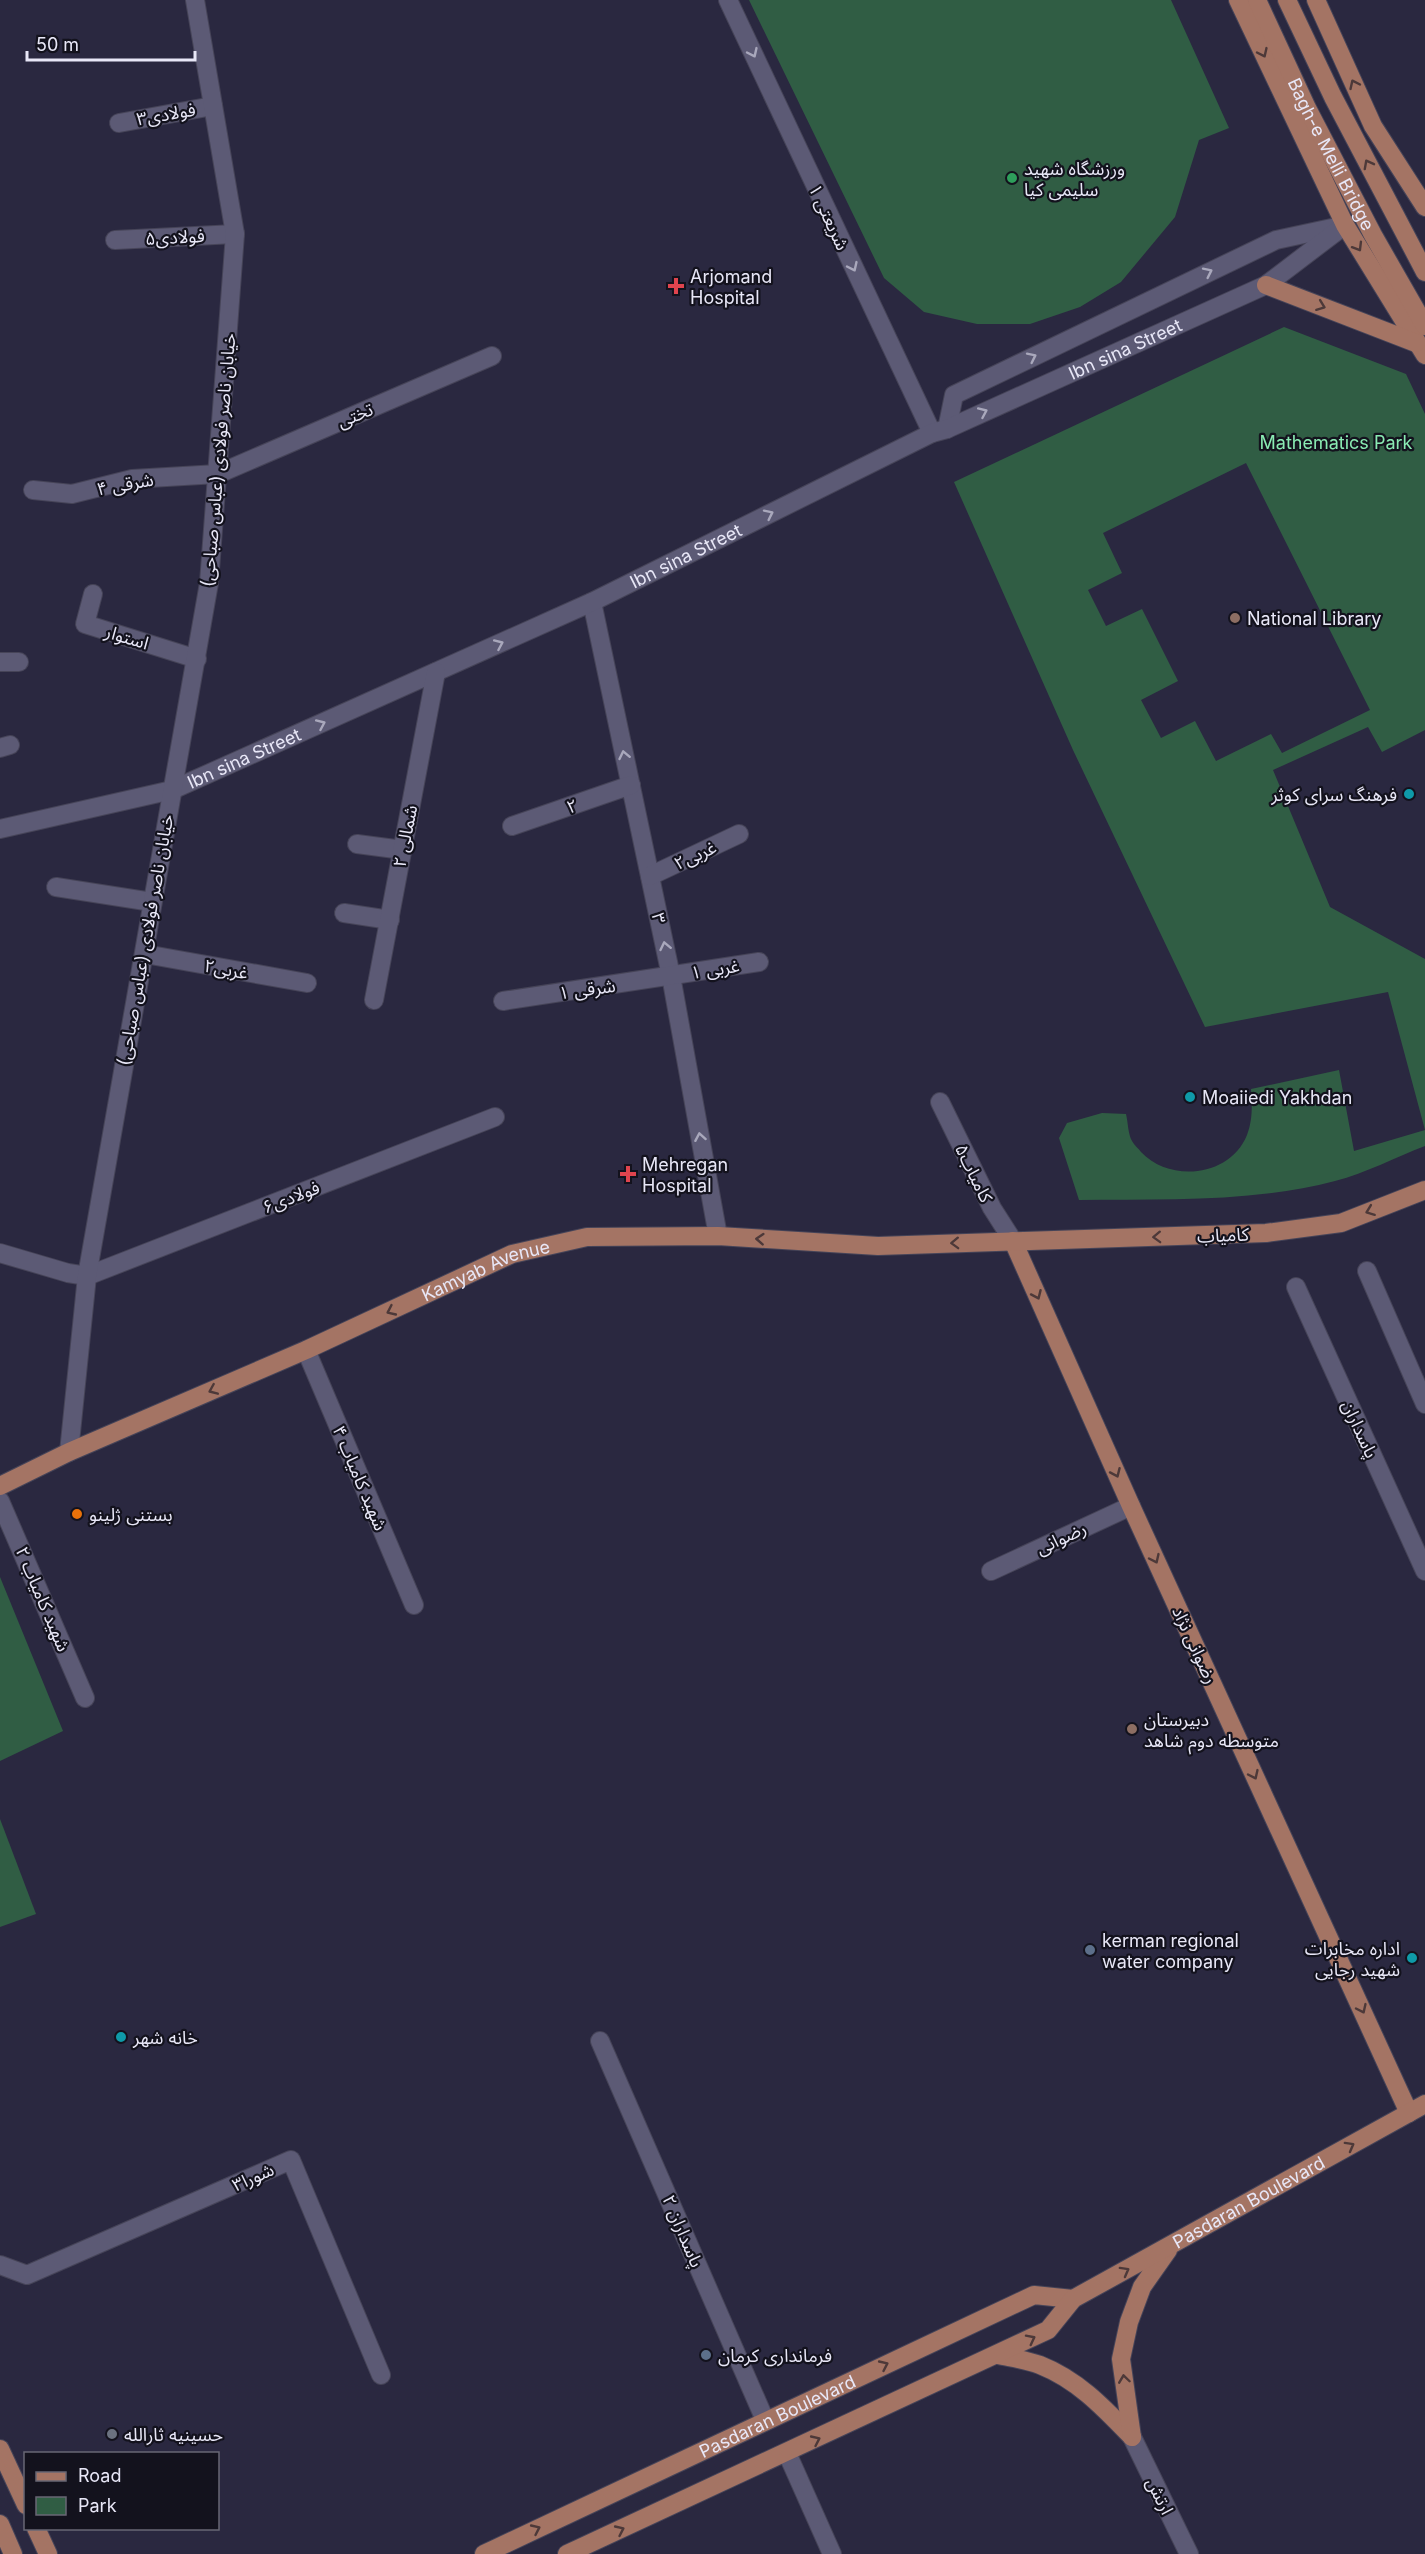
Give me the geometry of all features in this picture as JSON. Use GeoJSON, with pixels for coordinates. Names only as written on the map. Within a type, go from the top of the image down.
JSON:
{"type":"FeatureCollection","features":[{"type":"Feature","properties":{"kind":"main road"},"geometry":{"type":"LineString","coordinates":[[1238,0],[1345,225],[1421,349]]}},
{"type":"Feature","properties":{"kind":"main road","name":"Bagh-e Melli Bridge"},"geometry":{"type":"LineString","coordinates":[[1257,0],[1307,108],[1425,326]]}},
{"type":"Feature","properties":{"kind":"main road","name":"Bagh-e Melli Bridge"},"geometry":{"type":"LineString","coordinates":[[1287,0],[1333,97],[1425,272]]}},
{"type":"Feature","properties":{"kind":"main road"},"geometry":{"type":"LineString","coordinates":[[1316,0],[1373,126],[1425,207]]}},
{"type":"Feature","properties":{"kind":"main road"},"geometry":{"type":"LineString","coordinates":[[1266,285],[1421,349]]}},
{"type":"Feature","properties":{"kind":"main road","name":"کامیاب"},"geometry":{"type":"LineString","coordinates":[[1013,1241],[1266,1233],[1341,1222],[1425,1190]]}},
{"type":"Feature","properties":{"kind":"main road","name":"Kamyab Avenue"},"geometry":{"type":"LineString","coordinates":[[0,1486],[69,1452],[306,1350],[512,1254],[587,1237],[718,1236],[878,1246],[1013,1241]]}},
{"type":"Feature","properties":{"kind":"main road","name":"رضوانی نژاد"},"geometry":{"type":"LineString","coordinates":[[1013,1241],[1131,1506],[1417,2108]]}},
{"type":"Feature","properties":{"kind":"main road","name":"Pasdaran Boulevard"},"geometry":{"type":"LineString","coordinates":[[567,2554],[1048,2330],[1073,2299],[1417,2108]]}},
{"type":"Feature","properties":{"kind":"main road"},"geometry":{"type":"LineString","coordinates":[[1132,2437],[1121,2359],[1129,2322],[1142,2287],[1172,2245]]}},
{"type":"Feature","properties":{"kind":"main road","name":"Pasdaran Boulevard"},"geometry":{"type":"LineString","coordinates":[[483,2554],[1034,2295],[1073,2299]]}},
{"type":"Feature","properties":{"kind":"main road"},"geometry":{"type":"LineString","coordinates":[[998,2355],[1038,2364],[1071,2380],[1101,2404],[1132,2437]]}},
{"type":"Feature","properties":{"kind":"main road"},"geometry":{"type":"LineString","coordinates":[[0,2449],[24,2501]]}},
{"type":"Feature","properties":{"kind":"main road"},"geometry":{"type":"LineString","coordinates":[[1,2528],[13,2554]]}},
{"type":"Feature","properties":{"kind":"main road"},"geometry":{"type":"LineString","coordinates":[[36,2530],[48,2554]]}},
{"type":"Feature","properties":{"kind":"street","name":"خیابان ناصر فولادی (عباس صباحی)"},"geometry":{"type":"LineString","coordinates":[[69,1452],[87,1276],[209,583],[235,234],[195,0]]}},
{"type":"Feature","properties":{"kind":"street","name":"شریعتی ۱"},"geometry":{"type":"LineString","coordinates":[[728,0],[939,431]]}},
{"type":"Feature","properties":{"kind":"street","name":"فولادی۳"},"geometry":{"type":"LineString","coordinates":[[118,123],[213,106]]}},
{"type":"Feature","properties":{"kind":"street"},"geometry":{"type":"LineString","coordinates":[[939,431],[954,395],[1276,240],[1345,225]]}},
{"type":"Feature","properties":{"kind":"street","name":"Ibn sina Street"},"geometry":{"type":"LineString","coordinates":[[0,829],[172,790],[592,602],[939,431],[1266,285],[1345,225]]}},
{"type":"Feature","properties":{"kind":"street","name":"فولادی۵"},"geometry":{"type":"LineString","coordinates":[[115,240],[235,234]]}},
{"type":"Feature","properties":{"kind":"street","name":"تختی"},"geometry":{"type":"LineString","coordinates":[[218,474],[492,356]]}},
{"type":"Feature","properties":{"kind":"street","name":"۴ شرقی"},"geometry":{"type":"LineString","coordinates":[[33,490],[72,494],[132,479],[218,474]]}},
{"type":"Feature","properties":{"kind":"street","name":"استوار"},"geometry":{"type":"LineString","coordinates":[[93,594],[85,624],[197,658]]}},
{"type":"Feature","properties":{"kind":"street","name":"۳"},"geometry":{"type":"LineString","coordinates":[[592,602],[671,976],[718,1236]]}},
{"type":"Feature","properties":{"kind":"street"},"geometry":{"type":"LineString","coordinates":[[0,662],[19,662]]}},
{"type":"Feature","properties":{"kind":"street","name":"۲ شمالی"},"geometry":{"type":"LineString","coordinates":[[374,1000],[436,672]]}},
{"type":"Feature","properties":{"kind":"street","name":"۲"},"geometry":{"type":"LineString","coordinates":[[512,826],[631,786]]}},
{"type":"Feature","properties":{"kind":"street","name":"غربی۲"},"geometry":{"type":"LineString","coordinates":[[650,876],[740,834]]}},
{"type":"Feature","properties":{"kind":"street"},"geometry":{"type":"LineString","coordinates":[[357,844],[403,850]]}},
{"type":"Feature","properties":{"kind":"street"},"geometry":{"type":"LineString","coordinates":[[56,887],[152,902]]}},
{"type":"Feature","properties":{"kind":"street"},"geometry":{"type":"LineString","coordinates":[[344,913],[390,920]]}},
{"type":"Feature","properties":{"kind":"street","name":"غربی۲"},"geometry":{"type":"LineString","coordinates":[[145,954],[307,983]]}},
{"type":"Feature","properties":{"kind":"street","name":"۱ غربی"},"geometry":{"type":"LineString","coordinates":[[671,976],[759,962]]}},
{"type":"Feature","properties":{"kind":"street","name":"۱ شرقی"},"geometry":{"type":"LineString","coordinates":[[503,1001],[671,976]]}},
{"type":"Feature","properties":{"kind":"street","name":"کامیاب۵"},"geometry":{"type":"LineString","coordinates":[[940,1102],[992,1208],[1013,1241]]}},
{"type":"Feature","properties":{"kind":"street","name":"فولادی۶"},"geometry":{"type":"LineString","coordinates":[[87,1276],[495,1117]]}},
{"type":"Feature","properties":{"kind":"street"},"geometry":{"type":"LineString","coordinates":[[0,1253],[68,1274],[87,1276]]}},
{"type":"Feature","properties":{"kind":"street"},"geometry":{"type":"LineString","coordinates":[[1367,1271],[1425,1404]]}},
{"type":"Feature","properties":{"kind":"street","name":"پاسداران"},"geometry":{"type":"LineString","coordinates":[[1296,1287],[1425,1571]]}},
{"type":"Feature","properties":{"kind":"street","name":"شهید کامیاب ۴"},"geometry":{"type":"LineString","coordinates":[[306,1350],[414,1605]]}},
{"type":"Feature","properties":{"kind":"street","name":"شهید کامیاب ۲"},"geometry":{"type":"LineString","coordinates":[[0,1501],[85,1698]]}},
{"type":"Feature","properties":{"kind":"street","name":"رضوانی"},"geometry":{"type":"LineString","coordinates":[[990,1571],[1131,1506]]}},
{"type":"Feature","properties":{"kind":"street","name":"پاسداران ۲"},"geometry":{"type":"LineString","coordinates":[[600,2041],[765,2421]]}},
{"type":"Feature","properties":{"kind":"street","name":"شورا۳"},"geometry":{"type":"LineString","coordinates":[[0,2265],[27,2276],[291,2160],[381,2374]]}},
{"type":"Feature","properties":{"kind":"street","name":"ارتش"},"geometry":{"type":"LineString","coordinates":[[1132,2437],[1189,2554]]}},
{"type":"Feature","properties":{"kind":"street"},"geometry":{"type":"LineString","coordinates":[[787,2453],[832,2554]]}},
{"type":"Feature","properties":{"kind":"green space","name":"ورزشگاه شهید سلیمی کیا"},"geometry":{"type":"Polygon","coordinates":[[[749,0],[1171,0],[1229,128],[1199,140],[1175,217],[1121,282],[1080,307],[1030,324],[977,324],[924,312],[884,278],[749,0]]]}},
{"type":"Feature","properties":{"kind":"green space","name":"Mathematics Park"},"geometry":{"type":"Polygon","coordinates":[[[1284,327],[1406,374],[1425,414],[1425,730],[1382,752],[1368,727],[1273,770],[1330,907],[1425,959],[1425,1130],[1388,992],[1205,1027],[1073,750],[954,482],[1284,327]],[[1246,463],[1103,533],[1122,573],[1088,590],[1106,626],[1142,609],[1178,681],[1141,700],[1161,738],[1195,721],[1216,761],[1271,734],[1282,753],[1370,710],[1246,463]]]}},
{"type":"Feature","properties":{"kind":"green space"},"geometry":{"type":"Polygon","coordinates":[[[1339,1070],[1354,1151],[1425,1130],[1425,1146],[1347,1178],[1272,1193],[1208,1198],[1079,1200],[1059,1138],[1067,1123],[1102,1113],[1126,1114],[1132,1141],[1153,1162],[1167,1168],[1198,1171],[1214,1167],[1227,1160],[1239,1149],[1247,1135],[1250,1123],[1251,1089],[1339,1070]]]}},
{"type":"Feature","properties":{"kind":"green space"},"geometry":{"type":"Polygon","coordinates":[[[0,1577],[63,1731],[0,1761],[0,1577]]]}},
{"type":"Feature","properties":{"kind":"green space"},"geometry":{"type":"Polygon","coordinates":[[[0,1819],[36,1914],[0,1927],[0,1819]]]}},
{"type":"Feature","properties":{"kind":"place","name":"ورزشگاه شهید سلیمی کیا"},"geometry":{"type":"Point","coordinates":[1012,178]}},
{"type":"Feature","properties":{"kind":"place","name":"Arjomand Hospital"},"geometry":{"type":"Point","coordinates":[676,286]}},
{"type":"Feature","properties":{"kind":"place","name":"National Library"},"geometry":{"type":"Point","coordinates":[1235,618]}},
{"type":"Feature","properties":{"kind":"place","name":"فرهنگ سرای کوثر"},"geometry":{"type":"Point","coordinates":[1409,794]}},
{"type":"Feature","properties":{"kind":"place","name":"Moaiiedi Yakhdan"},"geometry":{"type":"Point","coordinates":[1190,1097]}},
{"type":"Feature","properties":{"kind":"place","name":"Mehregan Hospital"},"geometry":{"type":"Point","coordinates":[628,1174]}},
{"type":"Feature","properties":{"kind":"place","name":"بستنی ژلینو"},"geometry":{"type":"Point","coordinates":[77,1514]}},
{"type":"Feature","properties":{"kind":"place","name":"دبیرستان متوسطه دوم شاهد"},"geometry":{"type":"Point","coordinates":[1132,1729]}},
{"type":"Feature","properties":{"kind":"place","name":"kerman regional water company"},"geometry":{"type":"Point","coordinates":[1090,1950]}},
{"type":"Feature","properties":{"kind":"place","name":"اداره مخابرات شهید رجایی"},"geometry":{"type":"Point","coordinates":[1412,1958]}},
{"type":"Feature","properties":{"kind":"place","name":"خانه شهر"},"geometry":{"type":"Point","coordinates":[121,2037]}},
{"type":"Feature","properties":{"kind":"place","name":"فرمانداری کرمان"},"geometry":{"type":"Point","coordinates":[706,2355]}},
{"type":"Feature","properties":{"kind":"place","name":"حسینیه ثارالله"},"geometry":{"type":"Point","coordinates":[112,2434]}}]}
